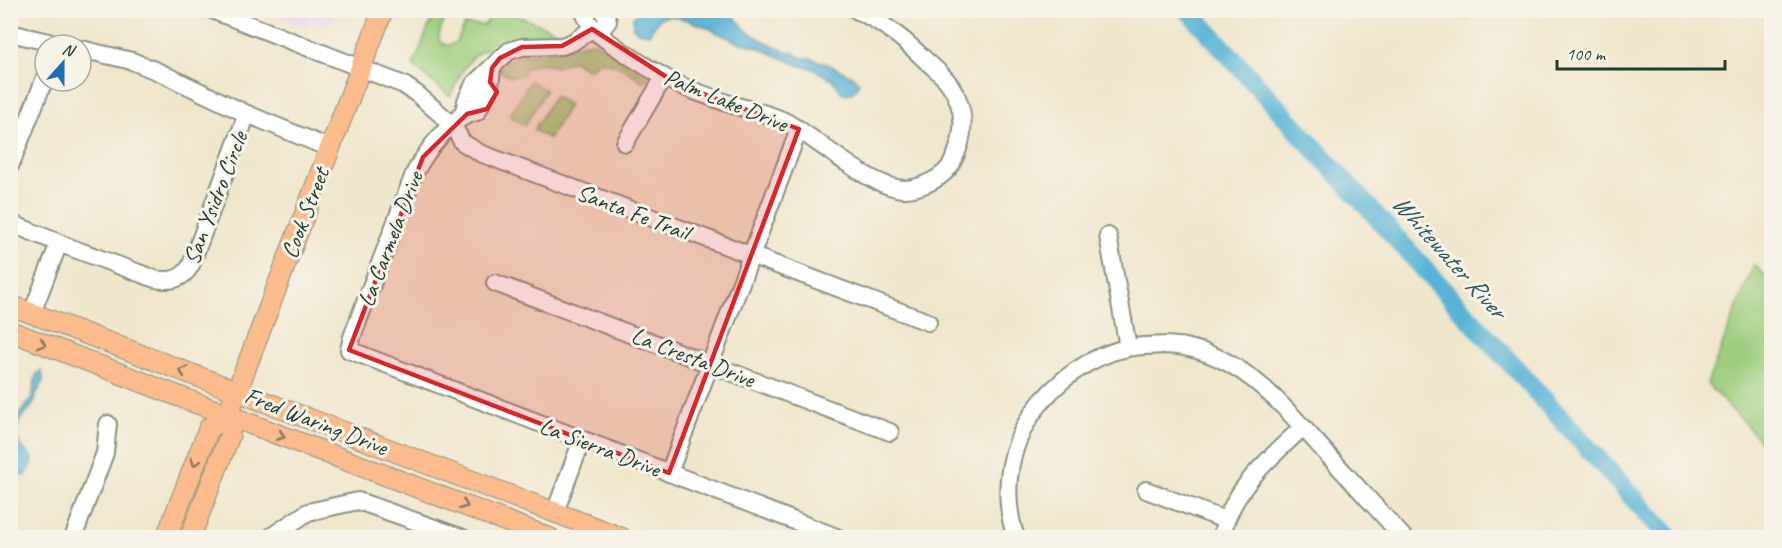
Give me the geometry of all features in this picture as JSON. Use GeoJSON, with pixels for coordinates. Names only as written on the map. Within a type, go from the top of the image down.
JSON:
{"type":"FeatureCollection","features":[{"type":"Feature","properties":{"kind":"main road","name":"Cook Street"},"geometry":{"type":"LineString","coordinates":[[166,537],[208,428],[227,415],[237,392],[383,10]]}},
{"type":"Feature","properties":{"kind":"main road","name":"Fred Waring Drive"},"geometry":{"type":"LineString","coordinates":[[10,305],[622,537]]}},
{"type":"Feature","properties":{"kind":"main road"},"geometry":{"type":"LineString","coordinates":[[10,317],[30,323],[39,322],[37,315]]}},
{"type":"Feature","properties":{"kind":"main road","name":"Fred Waring Drive"},"geometry":{"type":"LineString","coordinates":[[10,331],[550,537]]}},
{"type":"Feature","properties":{"kind":"main road","name":"Cook Street"},"geometry":{"type":"LineString","coordinates":[[190,537],[229,437],[227,415]]}},
{"type":"Feature","properties":{"kind":"main road"},"geometry":{"type":"LineString","coordinates":[[377,472],[450,484],[542,519],[550,517],[555,512]]}},
{"type":"Feature","properties":{"kind":"street","name":"Santa Fe Trail"},"geometry":{"type":"LineString","coordinates":[[212,10],[404,84],[453,125],[462,142],[480,153],[928,322]]}},
{"type":"Feature","properties":{"kind":"street"},"geometry":{"type":"LineString","coordinates":[[583,10],[595,32],[608,21],[603,10]]}},
{"type":"Feature","properties":{"kind":"street","name":"Palm Lake Drive"},"geometry":{"type":"LineString","coordinates":[[595,32],[650,69],[679,85],[782,120],[799,129],[836,156],[886,184],[904,189],[934,180],[949,168],[957,153],[963,132],[962,115],[956,94],[947,80],[882,23],[856,10]]}},
{"type":"Feature","properties":{"kind":"street","name":"La Carmela Drive"},"geometry":{"type":"LineString","coordinates":[[361,356],[349,350],[352,337],[414,174],[423,157],[436,141],[466,114],[477,112],[490,87],[491,75],[500,58],[509,51],[522,47],[562,46],[595,32]]}},
{"type":"Feature","properties":{"kind":"street"},"geometry":{"type":"LineString","coordinates":[[10,33],[33,39]]}},
{"type":"Feature","properties":{"kind":"street"},"geometry":{"type":"LineString","coordinates":[[93,53],[132,61],[247,114],[329,148]]}},
{"type":"Feature","properties":{"kind":"street","name":"La Carmela Drive"},"geometry":{"type":"LineString","coordinates":[[453,125],[464,111],[474,84],[491,75]]}},
{"type":"Feature","properties":{"kind":"street"},"geometry":{"type":"LineString","coordinates":[[625,143],[664,77]]}},
{"type":"Feature","properties":{"kind":"street"},"geometry":{"type":"LineString","coordinates":[[10,166],[39,93]]}},
{"type":"Feature","properties":{"kind":"street","name":"San Ysidro Circle"},"geometry":{"type":"LineString","coordinates":[[10,223],[156,279],[164,281],[180,278],[191,265],[247,114]]}},
{"type":"Feature","properties":{"kind":"street"},"geometry":{"type":"LineString","coordinates":[[669,473],[799,129]]}},
{"type":"Feature","properties":{"kind":"street"},"geometry":{"type":"LineString","coordinates":[[1108,237],[1128,347]]}},
{"type":"Feature","properties":{"kind":"street"},"geometry":{"type":"LineString","coordinates":[[37,315],[64,245]]}},
{"type":"Feature","properties":{"kind":"street","name":"La Cresta Drive"},"geometry":{"type":"LineString","coordinates":[[495,283],[890,432]]}},
{"type":"Feature","properties":{"kind":"street"},"geometry":{"type":"LineString","coordinates":[[1016,537],[1007,498],[1009,476],[1012,455],[1031,414],[1047,395],[1072,373],[1110,353],[1128,347],[1171,345],[1212,355],[1261,384],[1404,537]]}},
{"type":"Feature","properties":{"kind":"street","name":"La Sierra Drive"},"geometry":{"type":"LineString","coordinates":[[361,356],[839,537]]}},
{"type":"Feature","properties":{"kind":"street"},"geometry":{"type":"LineString","coordinates":[[73,537],[105,453],[108,424]]}},
{"type":"Feature","properties":{"kind":"street"},"geometry":{"type":"LineString","coordinates":[[1221,537],[1225,520],[1245,484],[1303,427]]}},
{"type":"Feature","properties":{"kind":"street"},"geometry":{"type":"LineString","coordinates":[[555,512],[582,440]]}},
{"type":"Feature","properties":{"kind":"street"},"geometry":{"type":"LineString","coordinates":[[1146,490],[1225,520]]}},
{"type":"Feature","properties":{"kind":"street"},"geometry":{"type":"LineString","coordinates":[[269,537],[308,512],[358,501],[463,537]]}},
{"type":"Feature","properties":{"kind":"highlighted area"},"geometry":{"type":"Polygon","coordinates":[[[592,29],[679,85],[799,129],[669,473],[349,350],[423,157],[467,114],[487,109],[497,92],[490,82],[492,68],[500,58],[522,47],[562,46],[592,29]]]}},
{"type":"Feature","properties":{"kind":"shaded area"},"geometry":{"type":"Polygon","coordinates":[[[339,10],[328,27],[309,20],[306,26],[264,11],[339,10]]]}},
{"type":"Feature","properties":{"kind":"green space"},"geometry":{"type":"Polygon","coordinates":[[[435,11],[446,11],[439,36],[439,41],[445,45],[453,44],[458,39],[465,25],[485,25],[493,12],[519,17],[565,35],[527,38],[513,41],[499,48],[481,51],[463,70],[450,96],[413,66],[435,11]]]}},
{"type":"Feature","properties":{"kind":"green space"},"geometry":{"type":"Polygon","coordinates":[[[592,42],[597,43],[649,78],[644,82],[610,63],[597,62],[592,68],[587,69],[572,60],[556,67],[541,63],[526,68],[522,75],[511,77],[498,70],[514,57],[592,42]]]}},
{"type":"Feature","properties":{"kind":"green space"},"geometry":{"type":"Polygon","coordinates":[[[530,81],[546,90],[525,125],[510,116],[530,81]]]}},
{"type":"Feature","properties":{"kind":"green space"},"geometry":{"type":"Polygon","coordinates":[[[554,96],[569,105],[549,139],[534,130],[554,96]]]}},
{"type":"Feature","properties":{"kind":"green space"},"geometry":{"type":"Polygon","coordinates":[[[1754,264],[1771,282],[1771,454],[1707,384],[1754,264]]]}},
{"type":"Feature","properties":{"kind":"water"},"geometry":{"type":"Polygon","coordinates":[[[652,10],[729,11],[748,32],[758,38],[801,58],[810,58],[825,63],[859,82],[852,93],[843,94],[832,79],[811,68],[798,65],[755,46],[737,42],[704,26],[670,16],[660,18],[649,34],[638,32],[633,27],[633,17],[652,10]]]}},
{"type":"Feature","properties":{"kind":"water"},"geometry":{"type":"Polygon","coordinates":[[[1446,11],[1477,11],[1468,18],[1456,17],[1446,11]]]}},
{"type":"Feature","properties":{"kind":"water"},"geometry":{"type":"Polygon","coordinates":[[[41,370],[43,380],[35,401],[21,419],[17,431],[17,439],[33,460],[26,476],[12,468],[11,442],[15,437],[17,417],[32,398],[36,375],[41,370]]]}},
{"type":"Feature","properties":{"kind":"waterway","name":"Whitewater River"},"geometry":{"type":"LineString","coordinates":[[1188,10],[1670,538]]}}]}
